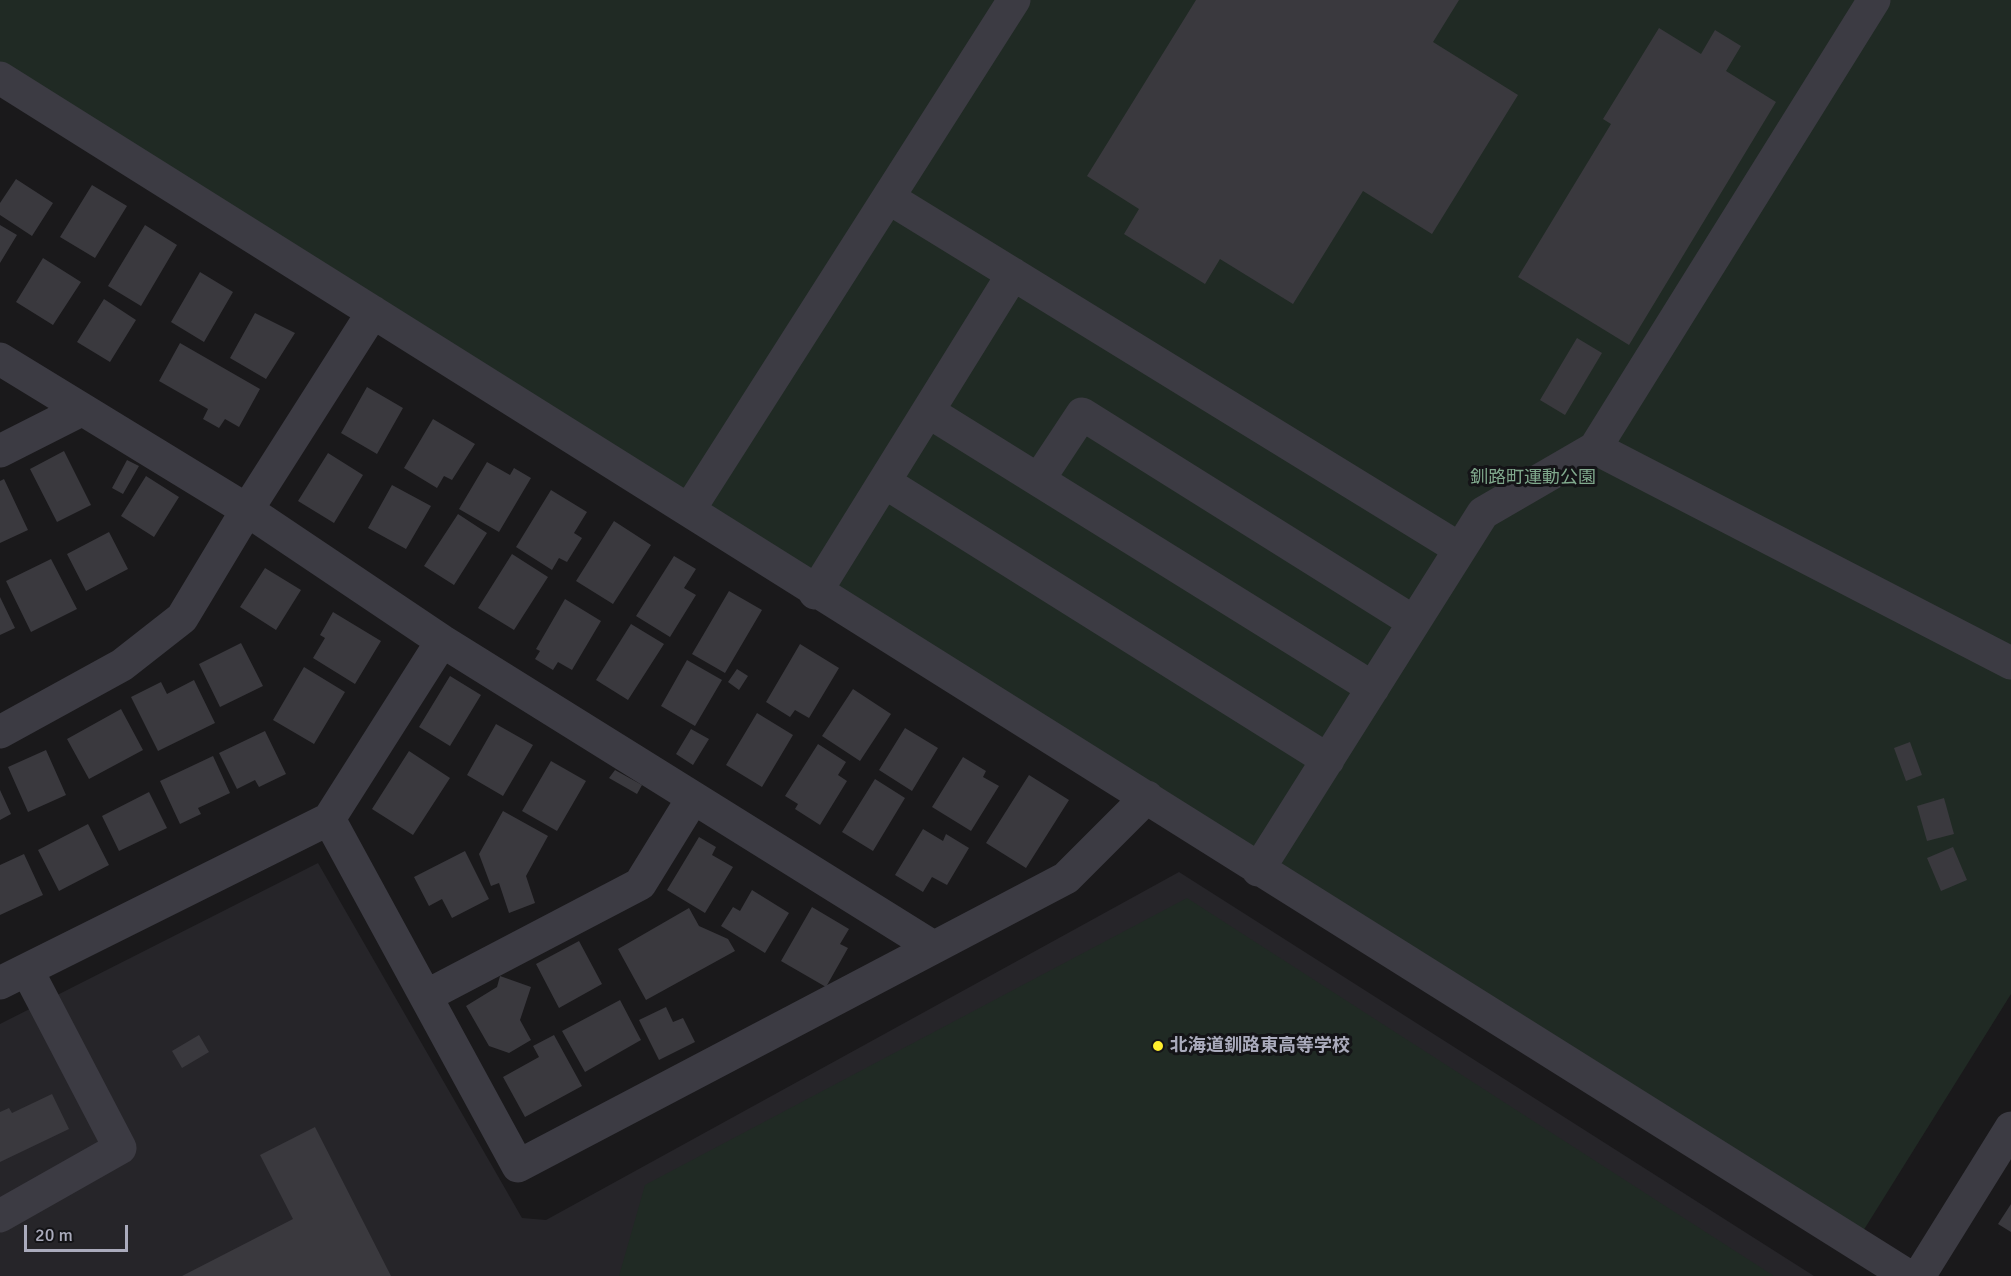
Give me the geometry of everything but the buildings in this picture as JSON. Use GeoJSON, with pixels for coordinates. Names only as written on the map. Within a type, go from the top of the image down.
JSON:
{"type":"FeatureCollection","features":[{"type":"Feature","properties":{"kind":"street"},"geometry":{"type":"LineString","coordinates":[[689,510],[1014,0]]}},
{"type":"Feature","properties":{"kind":"street"},"geometry":{"type":"LineString","coordinates":[[1258,870],[1483,513],[1595,448],[1874,0]]}},
{"type":"Feature","properties":{"kind":"street"},"geometry":{"type":"LineString","coordinates":[[0,78],[689,510],[815,593],[1147,797],[1258,870],[1908,1276]]}},
{"type":"Feature","properties":{"kind":"street"},"geometry":{"type":"LineString","coordinates":[[889,198],[1460,549]]}},
{"type":"Feature","properties":{"kind":"street"},"geometry":{"type":"LineString","coordinates":[[815,593],[886,483],[1013,274]]}},
{"type":"Feature","properties":{"kind":"street"},"geometry":{"type":"LineString","coordinates":[[0,732],[122,665],[182,618],[247,510],[373,312]]}},
{"type":"Feature","properties":{"kind":"street"},"geometry":{"type":"LineString","coordinates":[[0,359],[247,510],[442,641],[933,947]]}},
{"type":"Feature","properties":{"kind":"street"},"geometry":{"type":"LineString","coordinates":[[0,451],[81,410]]}},
{"type":"Feature","properties":{"kind":"street"},"geometry":{"type":"LineString","coordinates":[[929,411],[1373,688]]}},
{"type":"Feature","properties":{"kind":"street"},"geometry":{"type":"LineString","coordinates":[[1039,479],[1082,414],[1414,622]]}},
{"type":"Feature","properties":{"kind":"street"},"geometry":{"type":"LineString","coordinates":[[1595,448],[2011,663]]}},
{"type":"Feature","properties":{"kind":"street"},"geometry":{"type":"LineString","coordinates":[[886,483],[1328,760]]}},
{"type":"Feature","properties":{"kind":"street"},"geometry":{"type":"LineString","coordinates":[[0,1216],[120,1148],[13,976],[329,819],[442,641]]}},
{"type":"Feature","properties":{"kind":"street"},"geometry":{"type":"LineString","coordinates":[[329,819],[518,1166],[1066,878],[1147,797]]}},
{"type":"Feature","properties":{"kind":"street"},"geometry":{"type":"LineString","coordinates":[[426,996],[639,884],[693,798]]}},
{"type":"Feature","properties":{"kind":"street"},"geometry":{"type":"LineString","coordinates":[[1919,1276],[2011,1128]]}},
{"type":"Feature","properties":{"kind":"shaded area","name":"北海道釧路東高等学校"},"geometry":{"type":"Polygon","coordinates":[[[318,863],[522,1218],[546,1220],[1179,872],[1814,1276],[0,1276],[0,1024],[318,863]]]}},
{"type":"Feature","properties":{"kind":"green space","name":"釧路町運動公園"},"geometry":{"type":"Polygon","coordinates":[[[0,0],[2011,0],[2011,994],[1855,1244],[0,78],[0,0]]]}},
{"type":"Feature","properties":{"kind":"green space","name":"北海道釧路東高等学校"},"geometry":{"type":"Polygon","coordinates":[[[1187,898],[1774,1276],[619,1276],[645,1185],[1187,898]]]}},
{"type":"Feature","properties":{"kind":"place","name":"北海道釧路東高等学校"},"geometry":{"type":"Point","coordinates":[1158,1046]}}]}
